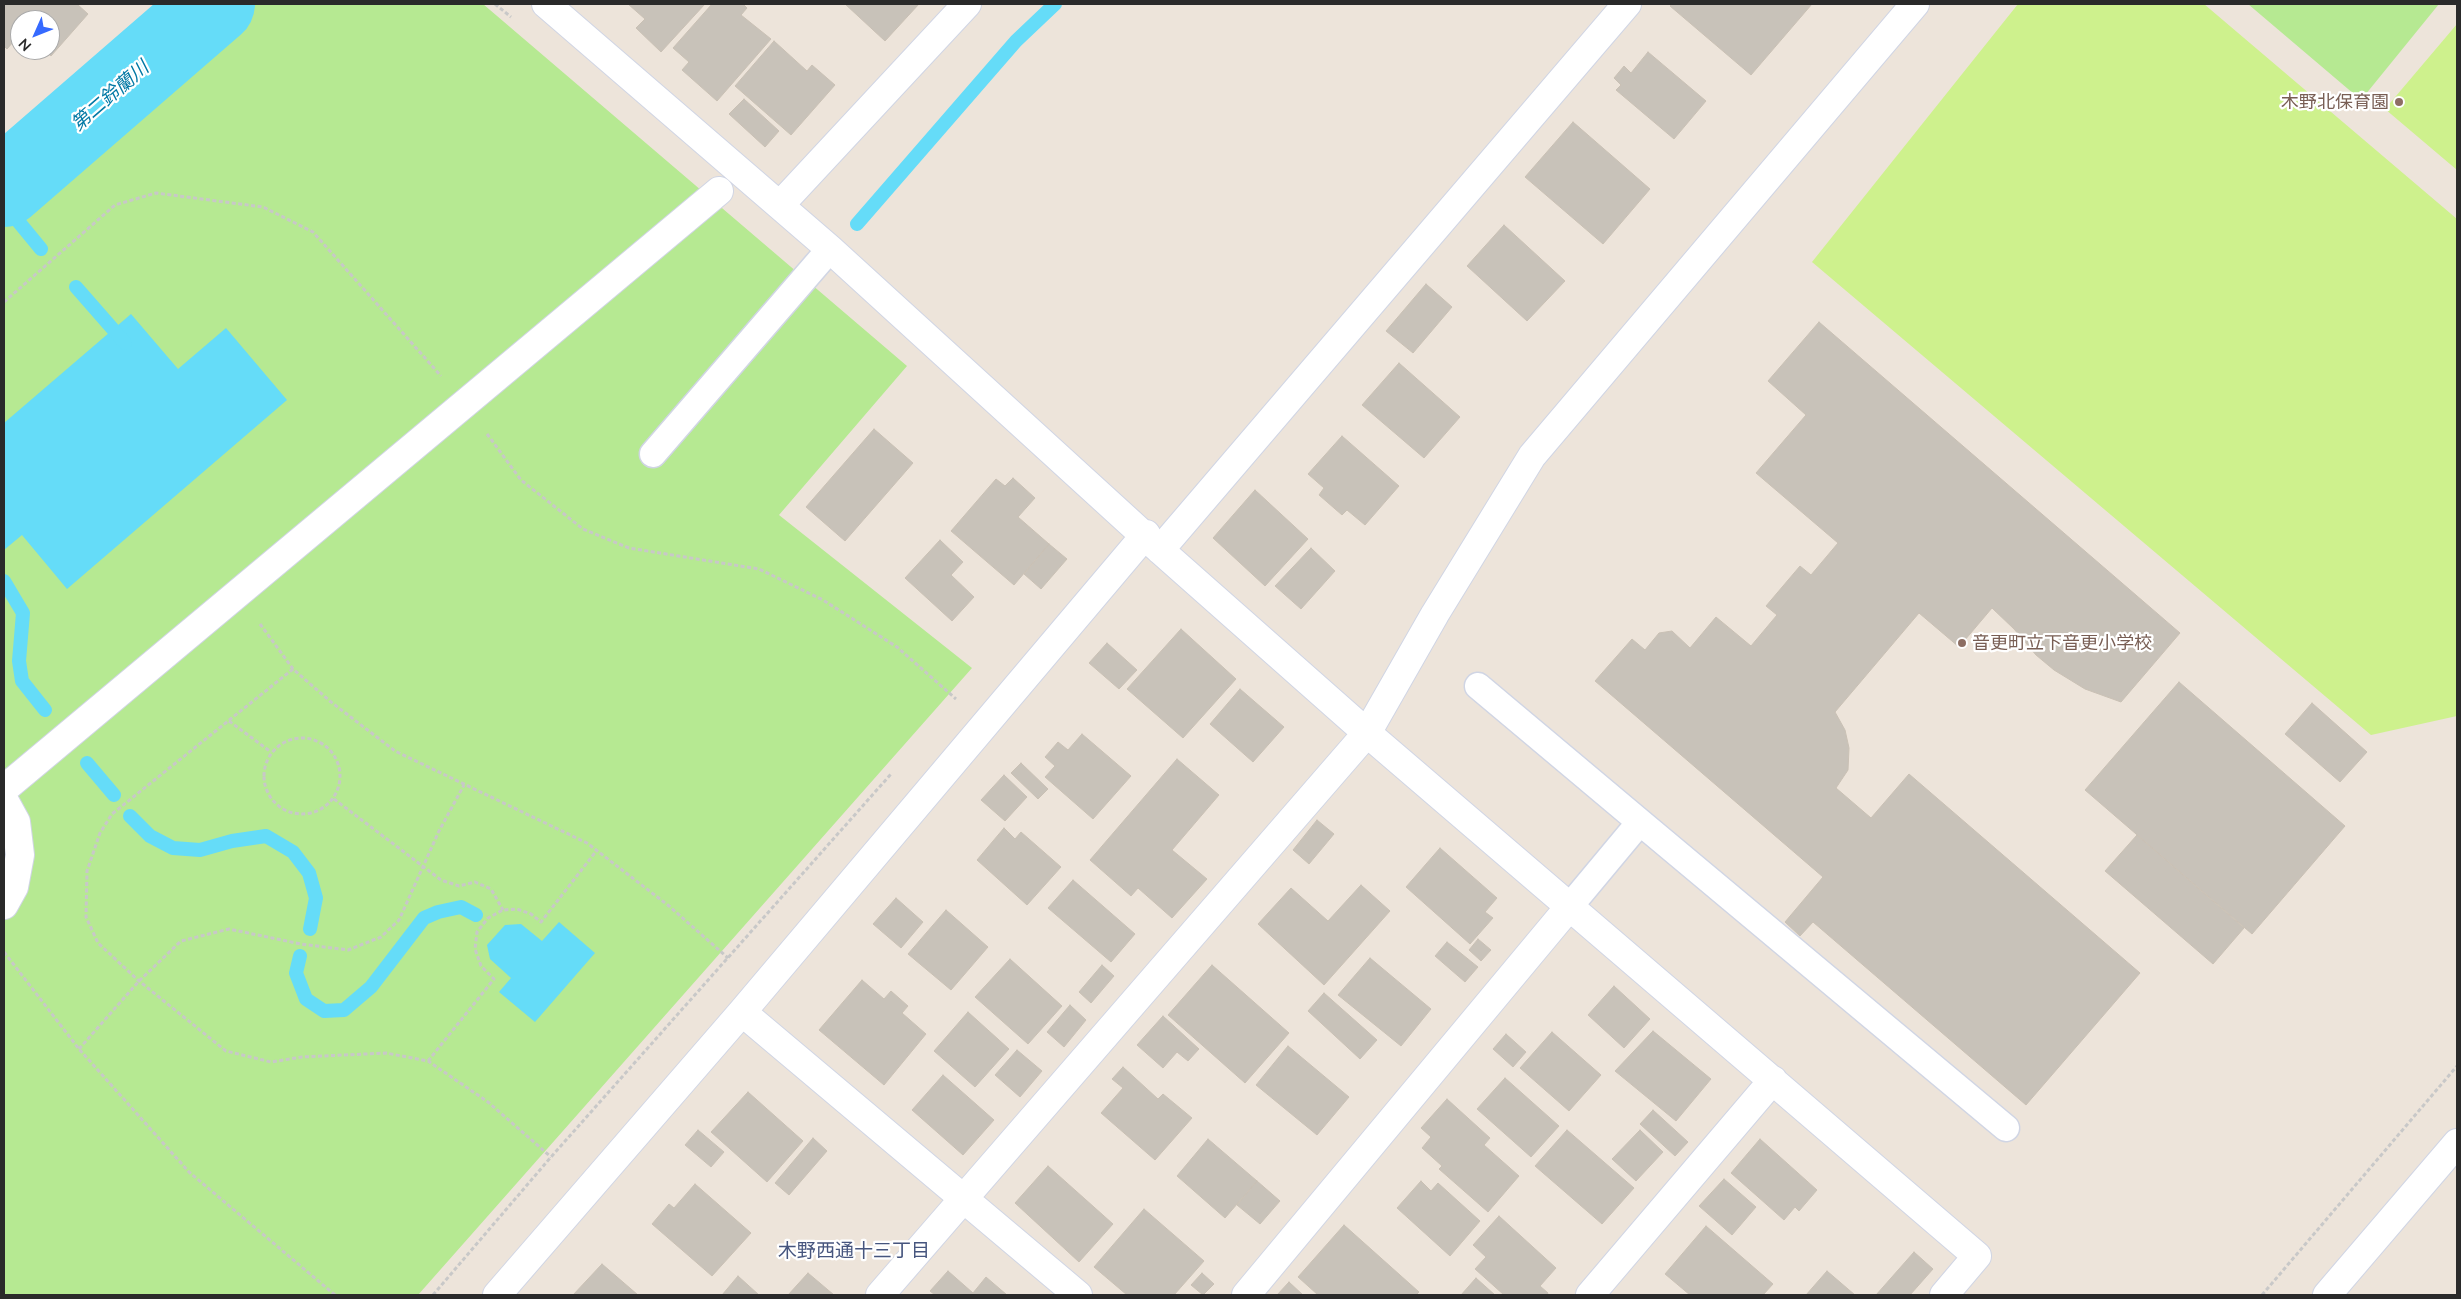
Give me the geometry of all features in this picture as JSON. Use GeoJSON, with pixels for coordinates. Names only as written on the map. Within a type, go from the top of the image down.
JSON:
{"type":"FeatureCollection","features":[{"type":"Feature","properties":{"kind":"street"},"geometry":{"type":"LineString","coordinates":[[546,4],[780,204],[1367,734],[1977,1256],[1944,1295]]}},
{"type":"Feature","properties":{"kind":"street"},"geometry":{"type":"LineString","coordinates":[[780,204],[967,4]]}},
{"type":"Feature","properties":{"kind":"street"},"geometry":{"type":"LineString","coordinates":[[497,1295],[1153,542],[1627,4]]}},
{"type":"Feature","properties":{"kind":"street"},"geometry":{"type":"LineString","coordinates":[[880,1295],[1367,734],[1436,614],[1532,456],[1915,4]]}},
{"type":"Feature","properties":{"kind":"street"},"geometry":{"type":"LineString","coordinates":[[4,790],[719,191]]}},
{"type":"Feature","properties":{"kind":"street"},"geometry":{"type":"LineString","coordinates":[[4,800],[16,822],[20,855],[14,887],[4,905]]}},
{"type":"Feature","properties":{"kind":"street"},"geometry":{"type":"LineString","coordinates":[[1246,1295],[1570,906]]}},
{"type":"Feature","properties":{"kind":"street"},"geometry":{"type":"LineString","coordinates":[[742,1012],[1078,1295]]}},
{"type":"Feature","properties":{"kind":"street"},"geometry":{"type":"LineString","coordinates":[[1590,1295],[1773,1080]]}},
{"type":"Feature","properties":{"kind":"street"},"geometry":{"type":"LineString","coordinates":[[2327,1295],[2457,1143]]}},
{"type":"Feature","properties":{"kind":"lane"},"geometry":{"type":"LineString","coordinates":[[654,454],[830,249]]}},
{"type":"Feature","properties":{"kind":"lane"},"geometry":{"type":"LineString","coordinates":[[1478,686],[2006,1128]]}},
{"type":"Feature","properties":{"kind":"lane"},"geometry":{"type":"LineString","coordinates":[[1570,906],[1640,822]]}},
{"type":"Feature","properties":{"kind":"path"},"geometry":{"type":"LineString","coordinates":[[495,4],[518,22]]}},
{"type":"Feature","properties":{"kind":"path"},"geometry":{"type":"LineString","coordinates":[[237,594],[293,669],[331,702],[395,751],[586,843],[669,906],[728,958]]}},
{"type":"Feature","properties":{"kind":"path"},"geometry":{"type":"LineString","coordinates":[[293,669],[112,814],[100,833],[87,871],[86,917],[98,943],[140,981],[226,1051],[272,1062],[302,1057],[386,1053],[428,1061],[488,1102],[551,1157]]}},
{"type":"Feature","properties":{"kind":"path"},"geometry":{"type":"LineString","coordinates":[[950,707],[962,692]]}},
{"type":"Feature","properties":{"kind":"path"},"geometry":{"type":"LineString","coordinates":[[229,721],[271,752]]}},
{"type":"Feature","properties":{"kind":"path"},"geometry":{"type":"LineString","coordinates":[[300,737],[318,740],[332,750],[340,766],[341,783],[334,799],[320,810],[304,815],[287,811],[273,801],[265,785],[264,768],[271,752],[284,741],[300,737]]}},
{"type":"Feature","properties":{"kind":"path"},"geometry":{"type":"LineString","coordinates":[[433,1295],[551,1157],[897,766]]}},
{"type":"Feature","properties":{"kind":"path"},"geometry":{"type":"LineString","coordinates":[[79,1049],[140,981],[181,941],[228,929],[301,944],[348,950],[381,937],[399,920],[439,831],[464,785]]}},
{"type":"Feature","properties":{"kind":"path"},"geometry":{"type":"LineString","coordinates":[[334,799],[441,880],[459,886],[475,882],[491,888],[503,910]]}},
{"type":"Feature","properties":{"kind":"path"},"geometry":{"type":"LineString","coordinates":[[428,1061],[494,979],[481,966],[475,949],[477,932],[488,918],[503,910],[517,909],[531,914],[541,922],[597,850]]}},
{"type":"Feature","properties":{"kind":"path"},"geometry":{"type":"LineString","coordinates":[[4,952],[79,1049],[189,1172],[335,1295]]}},
{"type":"Feature","properties":{"kind":"path"},"geometry":{"type":"LineString","coordinates":[[2262,1295],[2457,1066]]}},
{"type":"Feature","properties":{"kind":"green space"},"geometry":{"type":"Polygon","coordinates":[[[253,4],[483,4],[907,366],[779,515],[972,668],[418,1295],[4,1295],[4,221],[253,4]]]}},
{"type":"Feature","properties":{"kind":"green space"},"geometry":{"type":"Polygon","coordinates":[[[2018,4],[2204,4],[2457,219],[2457,716],[2371,735],[1812,262],[2018,4]]]}},
{"type":"Feature","properties":{"kind":"green space"},"geometry":{"type":"Polygon","coordinates":[[[2248,4],[2439,4],[2361,100],[2248,4]]]}},
{"type":"Feature","properties":{"kind":"green space"},"geometry":{"type":"Polygon","coordinates":[[[2457,24],[2457,170],[2385,109],[2457,24]]]}},
{"type":"Feature","properties":{"kind":"water"},"geometry":{"type":"Polygon","coordinates":[[[131,314],[178,369],[226,328],[287,400],[67,589],[22,535],[4,550],[4,423],[131,314]]]}},
{"type":"Feature","properties":{"kind":"water"},"geometry":{"type":"Polygon","coordinates":[[[559,922],[595,953],[535,1022],[499,992],[511,978],[490,959],[487,945],[505,925],[521,924],[542,941],[559,922]]]}},
{"type":"Feature","properties":{"kind":"building"},"geometry":{"type":"Polygon","coordinates":[[[4,4],[77,4],[88,14],[60,46],[60,10],[10,10],[10,46],[7,49],[4,46],[4,4]]]}},
{"type":"Feature","properties":{"kind":"building"},"geometry":{"type":"Polygon","coordinates":[[[628,4],[705,4],[661,52],[636,28],[645,19],[628,4]]]}},
{"type":"Feature","properties":{"kind":"building"},"geometry":{"type":"Polygon","coordinates":[[[712,4],[743,4],[747,8],[741,15],[771,39],[717,101],[682,70],[689,62],[673,48],[712,4]]]}},
{"type":"Feature","properties":{"kind":"building"},"geometry":{"type":"Polygon","coordinates":[[[845,4],[919,4],[885,41],[845,4]]]}},
{"type":"Feature","properties":{"kind":"building"},"geometry":{"type":"Polygon","coordinates":[[[1672,4],[1812,4],[1751,75],[1670,6],[1672,4]]]}},
{"type":"Feature","properties":{"kind":"building"},"geometry":{"type":"Polygon","coordinates":[[[774,41],[807,71],[812,65],[835,85],[791,135],[735,86],[774,41]]]}},
{"type":"Feature","properties":{"kind":"building"},"geometry":{"type":"Polygon","coordinates":[[[1648,52],[1706,101],[1674,139],[1616,90],[1621,85],[1614,78],[1624,66],[1631,73],[1648,52]]]}},
{"type":"Feature","properties":{"kind":"building"},"geometry":{"type":"Polygon","coordinates":[[[744,99],[779,131],[765,147],[729,114],[744,99]]]}},
{"type":"Feature","properties":{"kind":"building"},"geometry":{"type":"Polygon","coordinates":[[[1573,122],[1650,189],[1603,244],[1525,177],[1573,122]]]}},
{"type":"Feature","properties":{"kind":"building"},"geometry":{"type":"Polygon","coordinates":[[[1504,225],[1565,281],[1527,321],[1467,266],[1504,225]]]}},
{"type":"Feature","properties":{"kind":"building"},"geometry":{"type":"Polygon","coordinates":[[[1426,284],[1452,307],[1413,353],[1386,331],[1426,284]]]}},
{"type":"Feature","properties":{"kind":"building"},"geometry":{"type":"Polygon","coordinates":[[[1819,322],[2180,633],[2121,702],[2085,689],[2054,670],[2036,655],[2014,629],[1992,608],[1959,647],[1919,613],[1835,712],[1845,730],[1849,748],[1848,770],[1836,788],[1871,818],[1909,774],[2140,973],[2026,1105],[1813,922],[1800,936],[1785,922],[1823,877],[1595,681],[1632,639],[1645,650],[1659,633],[1672,631],[1690,648],[1716,617],[1751,646],[1777,615],[1766,606],[1800,566],[1811,575],[1838,543],[1756,473],[1806,415],[1768,381],[1819,322]]]}},
{"type":"Feature","properties":{"kind":"building"},"geometry":{"type":"Polygon","coordinates":[[[1399,363],[1460,417],[1424,458],[1362,405],[1399,363]]]}},
{"type":"Feature","properties":{"kind":"building"},"geometry":{"type":"Polygon","coordinates":[[[874,429],[913,463],[845,541],[806,507],[874,429]]]}},
{"type":"Feature","properties":{"kind":"building"},"geometry":{"type":"Polygon","coordinates":[[[1342,436],[1399,486],[1365,525],[1347,510],[1342,515],[1319,495],[1324,488],[1308,474],[1342,436]]]}},
{"type":"Feature","properties":{"kind":"building"},"geometry":{"type":"Polygon","coordinates":[[[1013,478],[1035,498],[1018,517],[1049,544],[1014,585],[951,531],[996,479],[1005,486],[1013,478]]]}},
{"type":"Feature","properties":{"kind":"building"},"geometry":{"type":"Polygon","coordinates":[[[1255,490],[1308,539],[1265,586],[1213,538],[1255,490]]]}},
{"type":"Feature","properties":{"kind":"building"},"geometry":{"type":"Polygon","coordinates":[[[940,540],[963,562],[951,575],[974,597],[952,621],[905,578],[940,540]]]}},
{"type":"Feature","properties":{"kind":"building"},"geometry":{"type":"Polygon","coordinates":[[[1049,544],[1067,559],[1041,589],[1024,574],[1049,544]]]}},
{"type":"Feature","properties":{"kind":"building"},"geometry":{"type":"Polygon","coordinates":[[[1311,548],[1335,571],[1301,609],[1275,586],[1311,548]]]}},
{"type":"Feature","properties":{"kind":"building"},"geometry":{"type":"Polygon","coordinates":[[[1181,629],[1236,679],[1183,738],[1127,689],[1181,629]]]}},
{"type":"Feature","properties":{"kind":"building"},"geometry":{"type":"Polygon","coordinates":[[[1107,643],[1137,670],[1119,689],[1089,663],[1107,643]]]}},
{"type":"Feature","properties":{"kind":"building"},"geometry":{"type":"Polygon","coordinates":[[[2179,682],[2345,826],[2252,934],[2085,790],[2179,682]]]}},
{"type":"Feature","properties":{"kind":"building"},"geometry":{"type":"Polygon","coordinates":[[[1240,689],[1284,727],[1253,762],[1210,724],[1240,689]]]}},
{"type":"Feature","properties":{"kind":"building"},"geometry":{"type":"Polygon","coordinates":[[[2312,703],[2367,752],[2340,782],[2285,734],[2312,703]]]}},
{"type":"Feature","properties":{"kind":"building"},"geometry":{"type":"Polygon","coordinates":[[[1082,734],[1131,776],[1093,819],[1045,777],[1055,766],[1045,757],[1058,742],[1068,750],[1082,734]]]}},
{"type":"Feature","properties":{"kind":"building"},"geometry":{"type":"Polygon","coordinates":[[[1177,759],[1219,795],[1172,850],[1207,879],[1172,918],[1138,888],[1131,896],[1090,860],[1177,759]]]}},
{"type":"Feature","properties":{"kind":"building"},"geometry":{"type":"Polygon","coordinates":[[[1021,763],[1048,789],[1038,799],[1011,773],[1021,763]]]}},
{"type":"Feature","properties":{"kind":"building"},"geometry":{"type":"Polygon","coordinates":[[[1004,775],[1027,797],[1005,821],[981,800],[1004,775]]]}},
{"type":"Feature","properties":{"kind":"building"},"geometry":{"type":"Polygon","coordinates":[[[1317,820],[1334,834],[1309,864],[1293,850],[1317,820]]]}},
{"type":"Feature","properties":{"kind":"building"},"geometry":{"type":"Polygon","coordinates":[[[1004,828],[1015,839],[1021,832],[1061,867],[1027,905],[977,860],[1004,828]]]}},
{"type":"Feature","properties":{"kind":"building"},"geometry":{"type":"Polygon","coordinates":[[[2137,835],[2244,928],[2213,964],[2105,871],[2137,835]]]}},
{"type":"Feature","properties":{"kind":"building"},"geometry":{"type":"Polygon","coordinates":[[[1440,848],[1497,898],[1485,912],[1493,918],[1470,944],[1406,887],[1440,848]]]}},
{"type":"Feature","properties":{"kind":"building"},"geometry":{"type":"Polygon","coordinates":[[[1073,880],[1135,934],[1111,962],[1048,908],[1073,880]]]}},
{"type":"Feature","properties":{"kind":"building"},"geometry":{"type":"Polygon","coordinates":[[[1361,885],[1390,911],[1324,985],[1258,924],[1291,888],[1328,921],[1361,885]]]}},
{"type":"Feature","properties":{"kind":"building"},"geometry":{"type":"Polygon","coordinates":[[[896,898],[923,922],[901,948],[873,924],[896,898]]]}},
{"type":"Feature","properties":{"kind":"building"},"geometry":{"type":"Polygon","coordinates":[[[946,910],[988,947],[951,990],[908,954],[946,910]]]}},
{"type":"Feature","properties":{"kind":"building"},"geometry":{"type":"Polygon","coordinates":[[[1478,939],[1491,950],[1481,961],[1469,950],[1478,939]]]}},
{"type":"Feature","properties":{"kind":"building"},"geometry":{"type":"Polygon","coordinates":[[[1447,942],[1478,967],[1465,982],[1435,956],[1447,942]]]}},
{"type":"Feature","properties":{"kind":"building"},"geometry":{"type":"Polygon","coordinates":[[[1370,958],[1431,1009],[1401,1046],[1338,995],[1370,958]]]}},
{"type":"Feature","properties":{"kind":"building"},"geometry":{"type":"Polygon","coordinates":[[[1010,959],[1062,1006],[1028,1044],[975,997],[1010,959]]]}},
{"type":"Feature","properties":{"kind":"building"},"geometry":{"type":"Polygon","coordinates":[[[1102,965],[1114,976],[1091,1003],[1079,992],[1102,965]]]}},
{"type":"Feature","properties":{"kind":"building"},"geometry":{"type":"Polygon","coordinates":[[[1212,965],[1289,1033],[1245,1083],[1168,1015],[1212,965]]]}},
{"type":"Feature","properties":{"kind":"building"},"geometry":{"type":"Polygon","coordinates":[[[862,980],[884,999],[891,991],[908,1006],[902,1013],[926,1034],[884,1085],[819,1030],[862,980]]]}},
{"type":"Feature","properties":{"kind":"building"},"geometry":{"type":"Polygon","coordinates":[[[1614,986],[1650,1019],[1624,1048],[1588,1015],[1614,986]]]}},
{"type":"Feature","properties":{"kind":"building"},"geometry":{"type":"Polygon","coordinates":[[[1324,993],[1377,1040],[1360,1059],[1308,1011],[1324,993]]]}},
{"type":"Feature","properties":{"kind":"building"},"geometry":{"type":"Polygon","coordinates":[[[1070,1005],[1086,1020],[1064,1047],[1047,1032],[1070,1005]]]}},
{"type":"Feature","properties":{"kind":"building"},"geometry":{"type":"Polygon","coordinates":[[[968,1012],[1009,1049],[975,1087],[934,1051],[968,1012]]]}},
{"type":"Feature","properties":{"kind":"building"},"geometry":{"type":"Polygon","coordinates":[[[1163,1016],[1199,1049],[1188,1061],[1177,1052],[1163,1068],[1137,1045],[1163,1016]]]}},
{"type":"Feature","properties":{"kind":"building"},"geometry":{"type":"Polygon","coordinates":[[[1653,1031],[1711,1079],[1676,1121],[1615,1071],[1653,1031]]]}},
{"type":"Feature","properties":{"kind":"building"},"geometry":{"type":"Polygon","coordinates":[[[1552,1032],[1601,1075],[1569,1111],[1520,1068],[1552,1032]]]}},
{"type":"Feature","properties":{"kind":"building"},"geometry":{"type":"Polygon","coordinates":[[[1506,1034],[1526,1052],[1513,1067],[1493,1049],[1506,1034]]]}},
{"type":"Feature","properties":{"kind":"building"},"geometry":{"type":"Polygon","coordinates":[[[1288,1046],[1349,1097],[1317,1135],[1256,1085],[1288,1046]]]}},
{"type":"Feature","properties":{"kind":"building"},"geometry":{"type":"Polygon","coordinates":[[[1017,1050],[1042,1071],[1020,1097],[995,1075],[1017,1050]]]}},
{"type":"Feature","properties":{"kind":"building"},"geometry":{"type":"Polygon","coordinates":[[[1123,1067],[1158,1099],[1163,1094],[1192,1118],[1155,1160],[1101,1113],[1123,1088],[1112,1079],[1123,1067]]]}},
{"type":"Feature","properties":{"kind":"building"},"geometry":{"type":"Polygon","coordinates":[[[943,1075],[994,1120],[963,1155],[912,1110],[943,1075]]]}},
{"type":"Feature","properties":{"kind":"building"},"geometry":{"type":"Polygon","coordinates":[[[1505,1078],[1559,1126],[1531,1157],[1477,1109],[1505,1078]]]}},
{"type":"Feature","properties":{"kind":"building"},"geometry":{"type":"Polygon","coordinates":[[[748,1092],[803,1141],[767,1182],[711,1132],[748,1092]]]}},
{"type":"Feature","properties":{"kind":"building"},"geometry":{"type":"Polygon","coordinates":[[[1447,1099],[1490,1138],[1484,1145],[1519,1176],[1488,1212],[1439,1169],[1442,1166],[1422,1148],[1431,1137],[1421,1128],[1447,1099]]]}},
{"type":"Feature","properties":{"kind":"building"},"geometry":{"type":"Polygon","coordinates":[[[1653,1110],[1688,1142],[1675,1156],[1640,1124],[1653,1110]]]}},
{"type":"Feature","properties":{"kind":"building"},"geometry":{"type":"Polygon","coordinates":[[[698,1130],[724,1152],[711,1167],[685,1145],[698,1130]]]}},
{"type":"Feature","properties":{"kind":"building"},"geometry":{"type":"Polygon","coordinates":[[[1567,1130],[1634,1188],[1602,1224],[1535,1166],[1567,1130]]]}},
{"type":"Feature","properties":{"kind":"building"},"geometry":{"type":"Polygon","coordinates":[[[1640,1130],[1663,1152],[1636,1181],[1612,1159],[1640,1130]]]}},
{"type":"Feature","properties":{"kind":"building"},"geometry":{"type":"Polygon","coordinates":[[[813,1138],[827,1151],[789,1195],[775,1183],[813,1138]]]}},
{"type":"Feature","properties":{"kind":"building"},"geometry":{"type":"Polygon","coordinates":[[[1208,1139],[1257,1181],[1225,1218],[1177,1176],[1208,1139]]]}},
{"type":"Feature","properties":{"kind":"building"},"geometry":{"type":"Polygon","coordinates":[[[1760,1139],[1817,1190],[1799,1211],[1795,1207],[1784,1220],[1731,1173],[1760,1139]]]}},
{"type":"Feature","properties":{"kind":"building"},"geometry":{"type":"Polygon","coordinates":[[[1048,1166],[1113,1224],[1079,1262],[1015,1203],[1048,1166]]]}},
{"type":"Feature","properties":{"kind":"building"},"geometry":{"type":"Polygon","coordinates":[[[1724,1179],[1756,1207],[1732,1235],[1699,1206],[1724,1179]]]}},
{"type":"Feature","properties":{"kind":"building"},"geometry":{"type":"Polygon","coordinates":[[[1257,1181],[1280,1201],[1260,1224],[1237,1205],[1257,1181]]]}},
{"type":"Feature","properties":{"kind":"building"},"geometry":{"type":"Polygon","coordinates":[[[1421,1181],[1431,1191],[1438,1183],[1480,1221],[1450,1256],[1397,1208],[1421,1181]]]}},
{"type":"Feature","properties":{"kind":"building"},"geometry":{"type":"Polygon","coordinates":[[[695,1184],[751,1233],[712,1276],[652,1224],[669,1204],[674,1208],[695,1184]]]}},
{"type":"Feature","properties":{"kind":"building"},"geometry":{"type":"Polygon","coordinates":[[[1144,1209],[1204,1261],[1174,1295],[1127,1295],[1094,1267],[1144,1209]]]}},
{"type":"Feature","properties":{"kind":"building"},"geometry":{"type":"Polygon","coordinates":[[[1499,1216],[1556,1268],[1540,1286],[1548,1293],[1547,1295],[1504,1295],[1475,1269],[1486,1257],[1473,1245],[1499,1216]]]}},
{"type":"Feature","properties":{"kind":"building"},"geometry":{"type":"Polygon","coordinates":[[[1344,1225],[1419,1292],[1416,1295],[1318,1295],[1298,1277],[1344,1225]]]}},
{"type":"Feature","properties":{"kind":"building"},"geometry":{"type":"Polygon","coordinates":[[[1706,1226],[1773,1284],[1763,1295],[1690,1295],[1665,1274],[1706,1226]]]}},
{"type":"Feature","properties":{"kind":"building"},"geometry":{"type":"Polygon","coordinates":[[[1914,1252],[1933,1269],[1910,1295],[1876,1295],[1914,1252]]]}},
{"type":"Feature","properties":{"kind":"building"},"geometry":{"type":"Polygon","coordinates":[[[602,1264],[638,1295],[573,1295],[602,1264]]]}},
{"type":"Feature","properties":{"kind":"building"},"geometry":{"type":"Polygon","coordinates":[[[948,1271],[973,1293],[986,1277],[1007,1295],[935,1295],[930,1291],[948,1271]]]}},
{"type":"Feature","properties":{"kind":"building"},"geometry":{"type":"Polygon","coordinates":[[[1827,1271],[1855,1295],[1806,1295],[1827,1271]]]}},
{"type":"Feature","properties":{"kind":"building"},"geometry":{"type":"Polygon","coordinates":[[[808,1273],[834,1295],[788,1295],[808,1273]]]}},
{"type":"Feature","properties":{"kind":"building"},"geometry":{"type":"Polygon","coordinates":[[[1202,1273],[1214,1284],[1203,1295],[1191,1285],[1202,1273]]]}},
{"type":"Feature","properties":{"kind":"building"},"geometry":{"type":"Polygon","coordinates":[[[738,1276],[759,1295],[722,1295],[738,1276]]]}},
{"type":"Feature","properties":{"kind":"building"},"geometry":{"type":"Polygon","coordinates":[[[1476,1278],[1495,1295],[1461,1295],[1476,1278]]]}},
{"type":"Feature","properties":{"kind":"building"},"geometry":{"type":"Polygon","coordinates":[[[1289,1282],[1303,1295],[1277,1295],[1289,1282]]]}},
{"type":"Feature","properties":{"kind":"waterway","name":"第二鈴蘭川"},"geometry":{"type":"LineString","coordinates":[[4,187],[215,4]]}},
{"type":"Feature","properties":{"kind":"waterway"},"geometry":{"type":"LineString","coordinates":[[857,224],[1016,41],[1055,4]]}},
{"type":"Feature","properties":{"kind":"waterway"},"geometry":{"type":"LineString","coordinates":[[4,204],[41,249]]}},
{"type":"Feature","properties":{"kind":"waterway"},"geometry":{"type":"LineString","coordinates":[[76,287],[125,343]]}},
{"type":"Feature","properties":{"kind":"waterway"},"geometry":{"type":"LineString","coordinates":[[4,581],[23,613],[19,661],[22,681],[45,710]]}},
{"type":"Feature","properties":{"kind":"waterway"},"geometry":{"type":"LineString","coordinates":[[87,763],[114,795]]}},
{"type":"Feature","properties":{"kind":"waterway"},"geometry":{"type":"LineString","coordinates":[[130,816],[150,836],[173,848],[200,850],[232,841],[266,836],[293,852],[309,873],[316,898],[310,929]]}},
{"type":"Feature","properties":{"kind":"waterway"},"geometry":{"type":"LineString","coordinates":[[300,956],[296,973],[306,999],[324,1011],[344,1010],[371,987],[424,918],[438,912],[461,907],[476,915]]}},
{"type":"Feature","properties":{"kind":"place","name":"木野北保育園"},"geometry":{"type":"Point","coordinates":[2399,102]}},
{"type":"Feature","properties":{"kind":"place","name":"音更町立下音更小学校"},"geometry":{"type":"Point","coordinates":[1962,643]}},
{"type":"Feature","properties":{"kind":"district","name":"木野西通十三丁目"},"geometry":{"type":"Point","coordinates":[854,1251]}}]}
